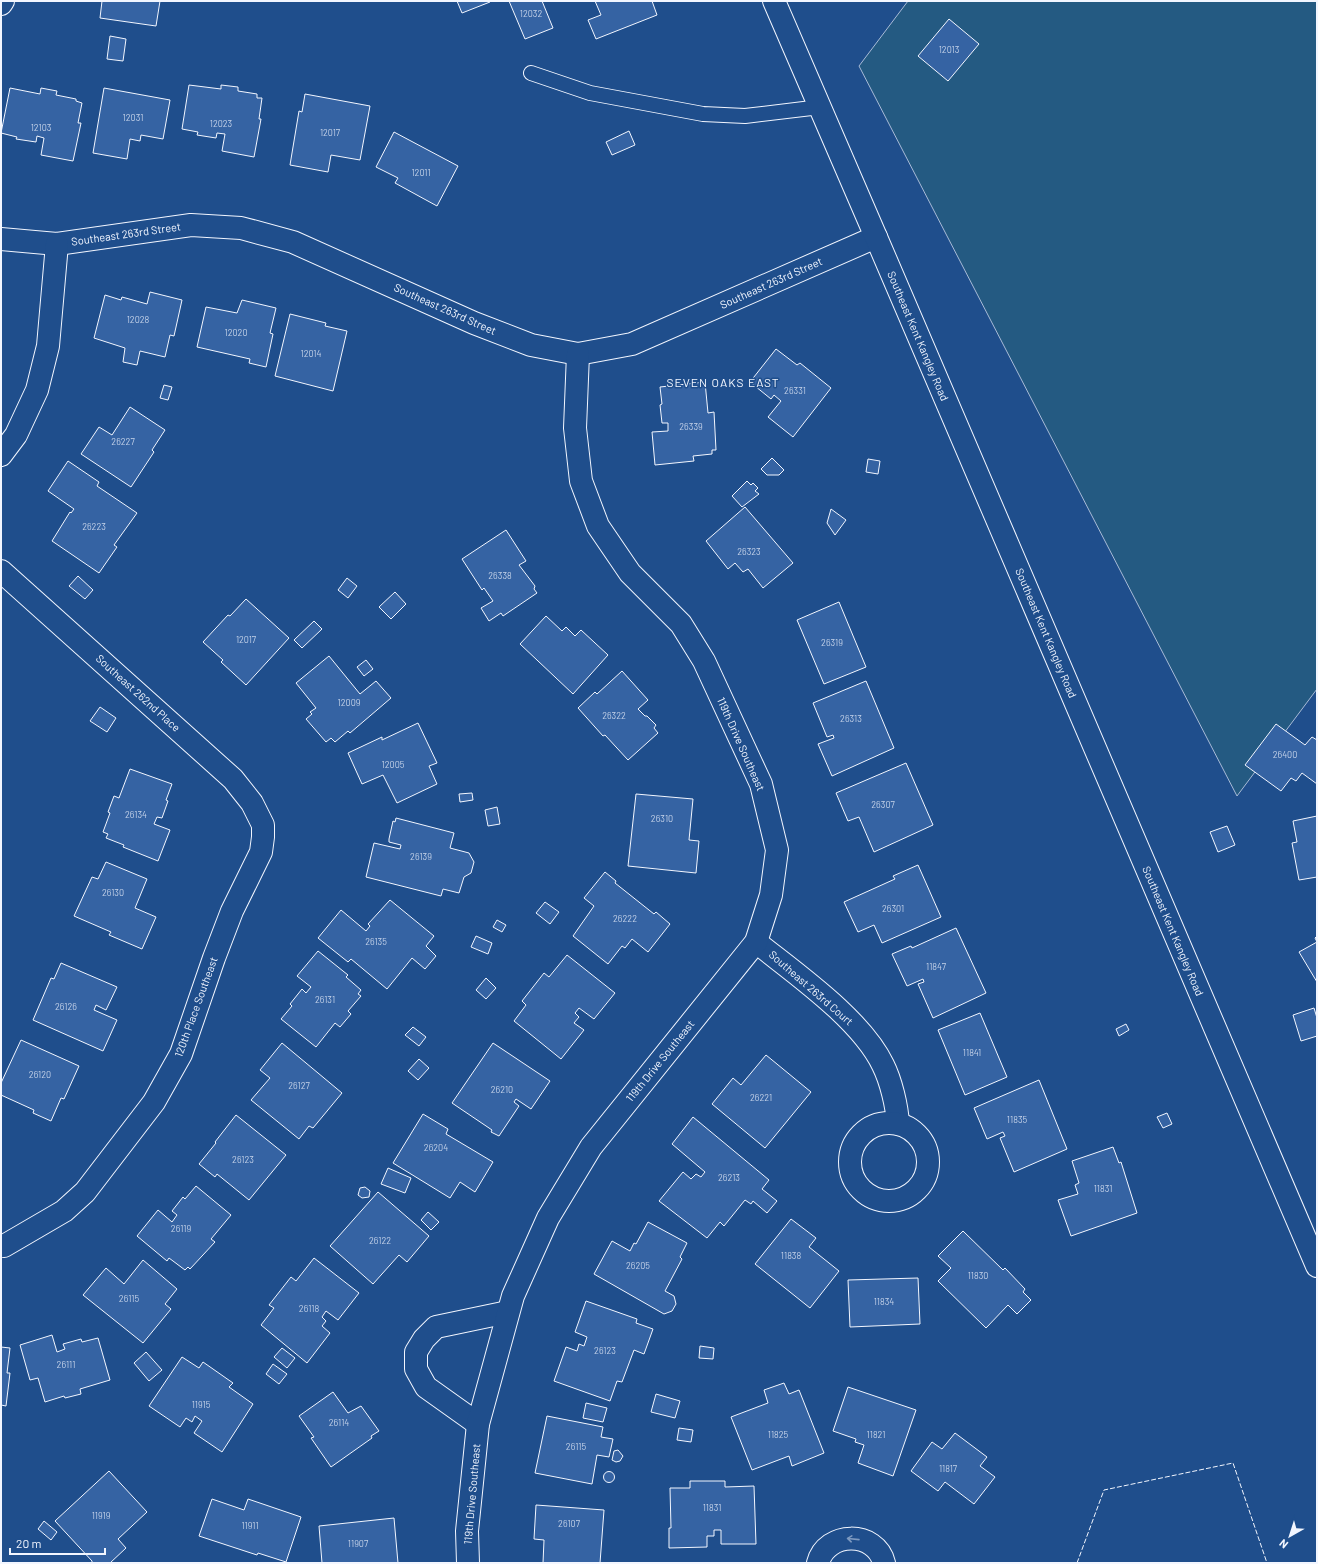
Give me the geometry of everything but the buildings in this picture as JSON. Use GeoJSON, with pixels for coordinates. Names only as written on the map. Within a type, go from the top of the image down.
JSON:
{"type":"FeatureCollection","features":[{"type":"Feature","properties":{"kind":"street","name":"Southeast Kent Kangley Road"},"geometry":{"type":"LineString","coordinates":[[774,1],[1317,1266]]}},
{"type":"Feature","properties":{"kind":"street","name":"Southeast 263rd Street"},"geometry":{"type":"LineString","coordinates":[[1,239],[57,244],[191,225],[241,228],[293,242],[474,324],[531,345],[578,354],[632,344],[876,237]]}},
{"type":"Feature","properties":{"kind":"street"},"geometry":{"type":"LineString","coordinates":[[1,455],[16,435],[37,390],[48,346],[57,244]]}},
{"type":"Feature","properties":{"kind":"street","name":"119th Drive Southeast"},"geometry":{"type":"LineString","coordinates":[[468,1563],[467,1532],[478,1424],[513,1296],[548,1218],[591,1148],[756,942],[771,895],[776,850],[761,784],[704,661],[681,624],[630,573],[598,526],[581,480],[575,428],[578,354]]}},
{"type":"Feature","properties":{"kind":"street","name":"Southeast 262nd Place"},"geometry":{"type":"LineString","coordinates":[[1,571],[233,779],[252,803],[263,825]]}},
{"type":"Feature","properties":{"kind":"street","name":"120th Place Southeast"},"geometry":{"type":"LineString","coordinates":[[3,1247],[64,1211],[85,1192],[154,1102],[181,1054],[232,911],[261,852],[263,825]]}},
{"type":"Feature","properties":{"kind":"street","name":"Southeast 263rd Court"},"geometry":{"type":"LineString","coordinates":[[756,942],[824,997],[862,1033],[883,1065],[897,1106],[898,1124]]}},
{"type":"Feature","properties":{"kind":"street"},"geometry":{"type":"LineString","coordinates":[[478,1424],[426,1387],[416,1369],[416,1352],[424,1339],[436,1327],[508,1312]]}},
{"type":"Feature","properties":{"kind":"street"},"geometry":{"type":"LineString","coordinates":[[818,1563],[819,1558],[826,1548],[835,1542],[846,1538],[857,1539],[868,1543],[877,1550],[884,1563]]}},
{"type":"Feature","properties":{"kind":"lane"},"geometry":{"type":"LineString","coordinates":[[531,72],[590,93],[703,114],[745,116],[820,107]]}},
{"type":"Feature","properties":{"kind":"shaded area"},"geometry":{"type":"Polygon","coordinates":[[[908,1],[1317,1],[1317,689],[1237,796],[859,66],[908,1]]]}},
{"type":"Feature","properties":{"kind":"fence"},"geometry":{"type":"LineString","coordinates":[[1077,1563],[1104,1490],[1233,1463],[1267,1563]]}},
{"type":"Feature","properties":{"kind":"district","name":"SEVEN OAKS EAST"},"geometry":{"type":"Point","coordinates":[723,383]}}]}
